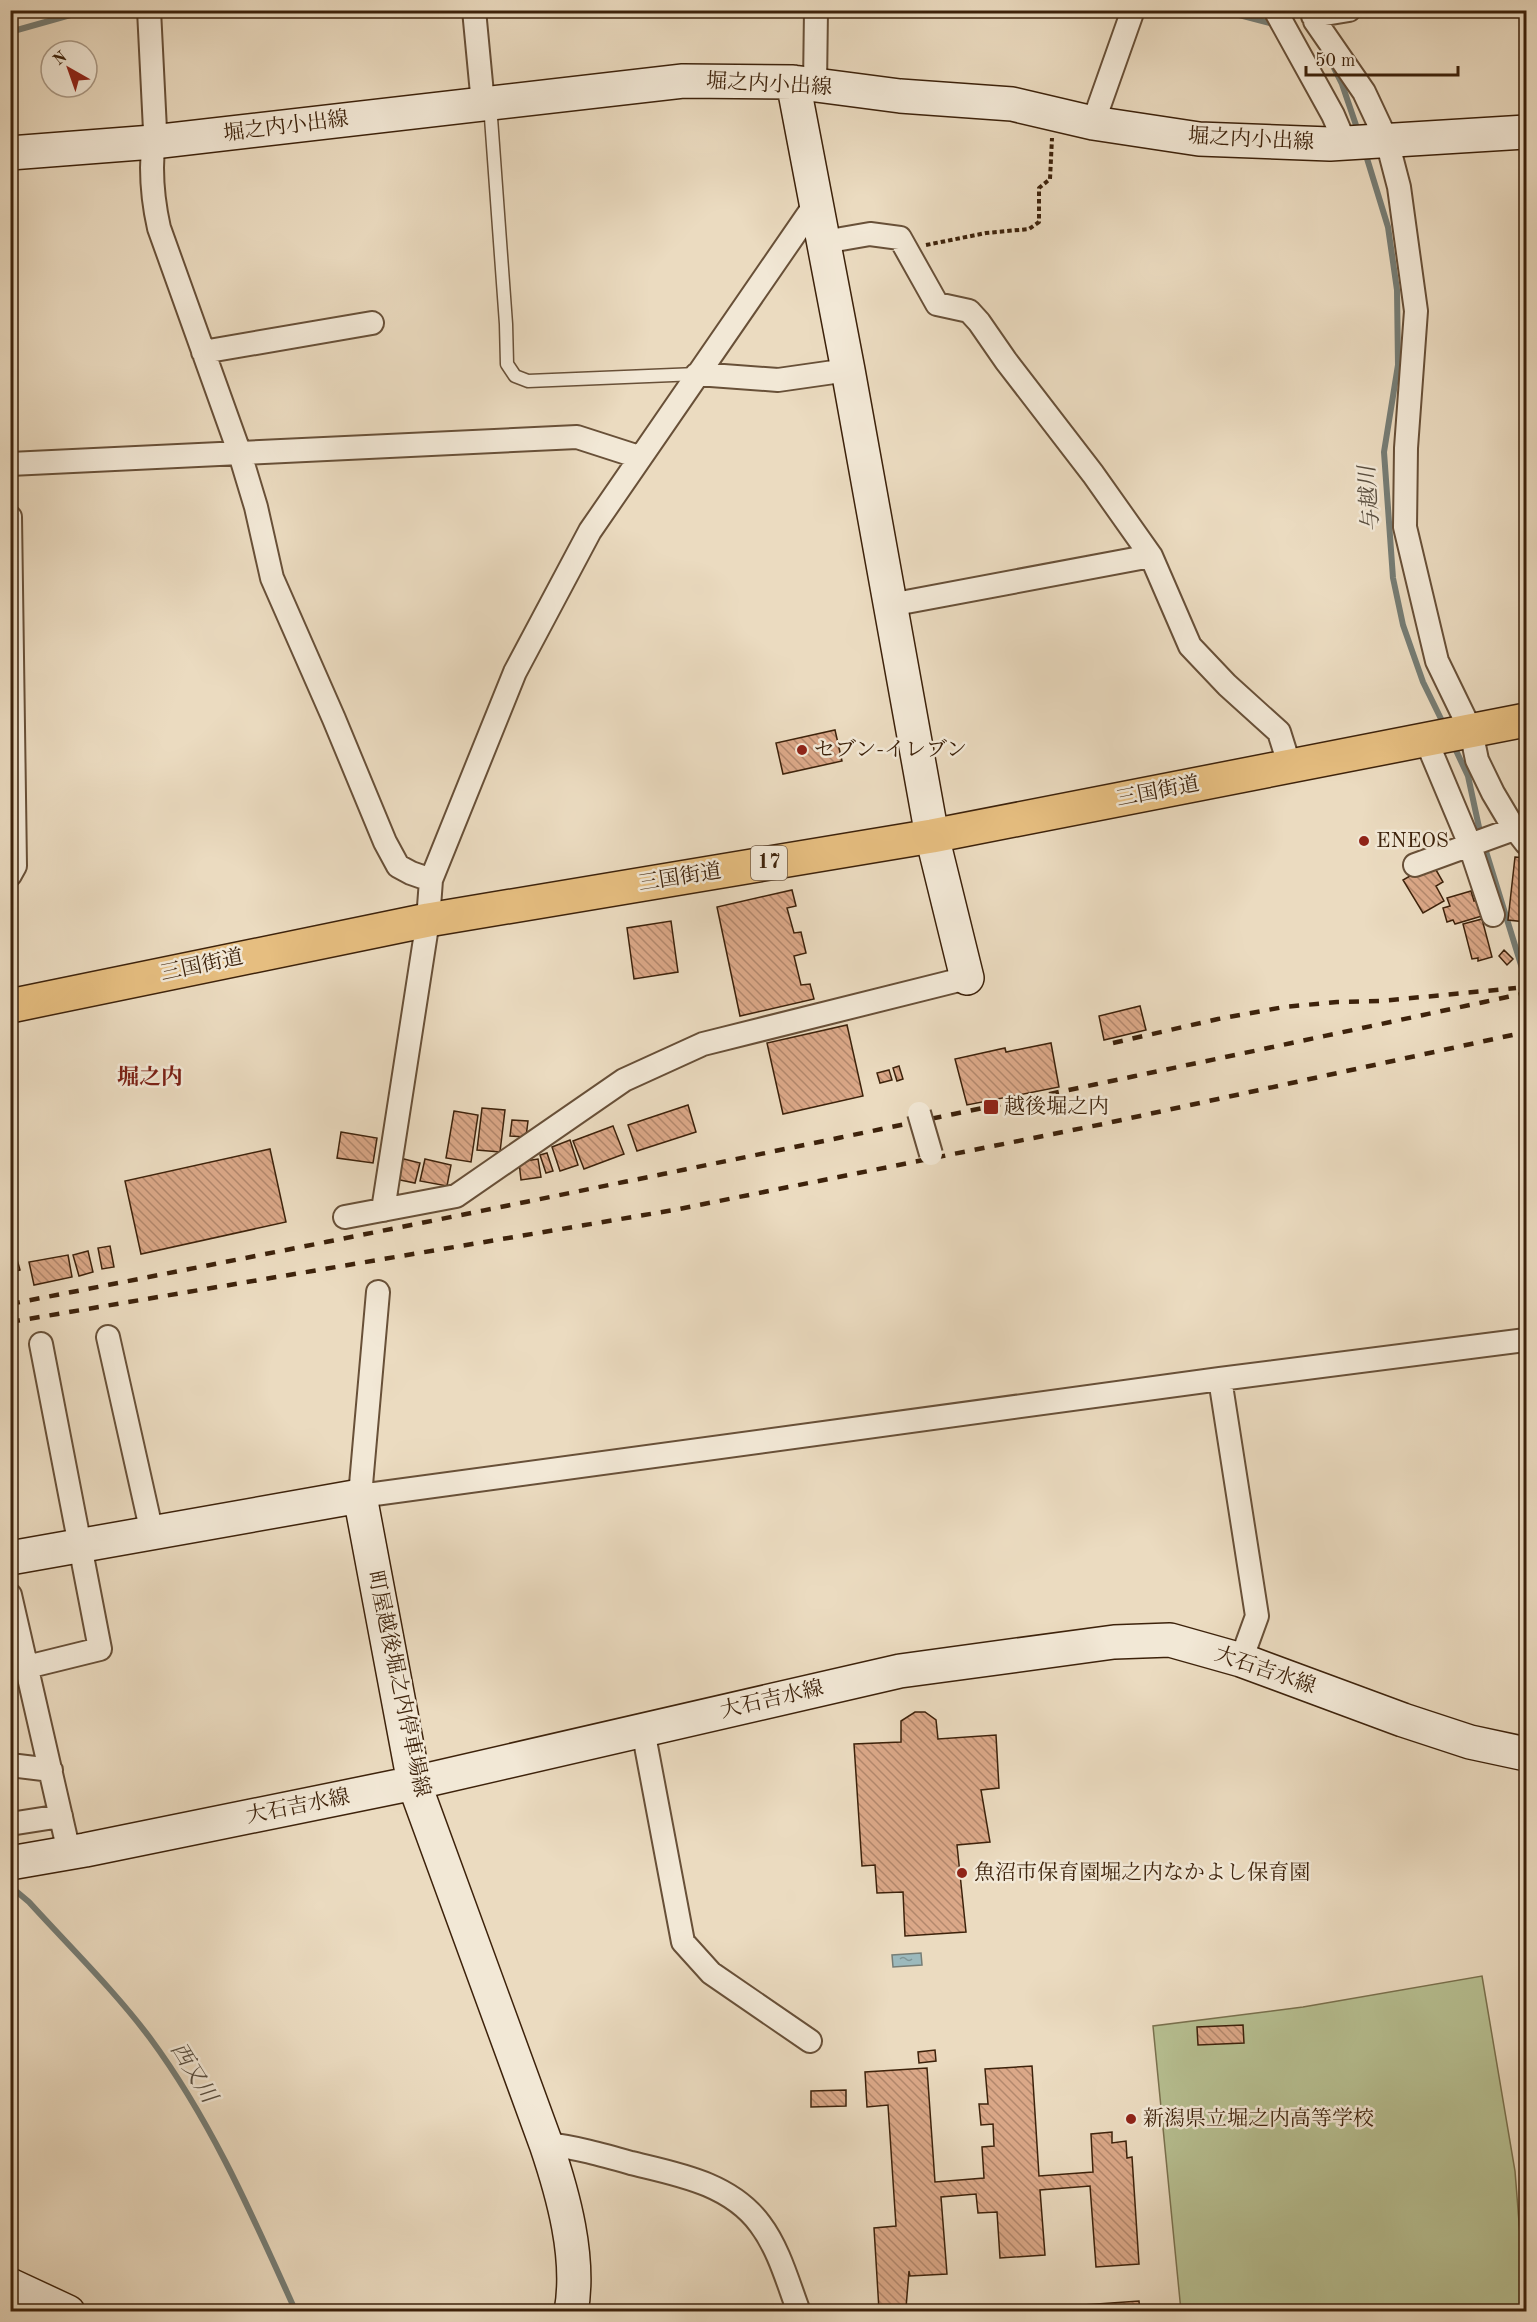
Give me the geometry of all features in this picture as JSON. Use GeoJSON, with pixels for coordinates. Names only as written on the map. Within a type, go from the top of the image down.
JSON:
{"type":"FeatureCollection","features":[{"type":"Feature","properties":{"kind":"highway","name":"三国街道"},"geometry":{"type":"LineString","coordinates":[[10,1006],[428,920],[932,836],[1527,720]]}},
{"type":"Feature","properties":{"kind":"main road","name":"堀之内小出線"},"geometry":{"type":"LineString","coordinates":[[10,153],[153,142],[683,81],[804,84],[900,96],[1012,104],[1093,123],[1199,139],[1364,142],[1527,132]]}},
{"type":"Feature","properties":{"kind":"main road"},"geometry":{"type":"LineString","coordinates":[[804,84],[816,203],[932,836],[967,978]]}},
{"type":"Feature","properties":{"kind":"main road"},"geometry":{"type":"LineString","coordinates":[[10,1558],[360,1496]]}},
{"type":"Feature","properties":{"kind":"main road","name":"町屋越後堀之内停車場線"},"geometry":{"type":"LineString","coordinates":[[360,1496],[414,1783],[564,2199],[572,2254],[573,2302],[571,2312]]}},
{"type":"Feature","properties":{"kind":"main road","name":"大石吉水線"},"geometry":{"type":"LineString","coordinates":[[10,1863],[414,1783],[900,1671],[1114,1642],[1170,1640],[1241,1660],[1414,1724],[1470,1742],[1527,1754]]}},
{"type":"Feature","properties":{"kind":"main road"},"geometry":{"type":"LineString","coordinates":[[10,2285],[68,2312]]}},
{"type":"Feature","properties":{"kind":"street"},"geometry":{"type":"LineString","coordinates":[[149,10],[155,130],[153,142],[154,208],[159,228],[240,454],[256,507],[272,578],[385,842],[399,866],[431,880]]}},
{"type":"Feature","properties":{"kind":"street"},"geometry":{"type":"LineString","coordinates":[[474,10],[487,104]]}},
{"type":"Feature","properties":{"kind":"street"},"geometry":{"type":"LineString","coordinates":[[804,84],[816,10]]}},
{"type":"Feature","properties":{"kind":"street"},"geometry":{"type":"LineString","coordinates":[[1093,123],[1133,10]]}},
{"type":"Feature","properties":{"kind":"street"},"geometry":{"type":"LineString","coordinates":[[1275,10],[1333,115],[1364,142],[1399,187],[1416,311],[1406,448],[1405,527],[1437,661],[1471,731],[1477,760],[1512,836],[1471,846],[1415,865]]}},
{"type":"Feature","properties":{"kind":"street"},"geometry":{"type":"LineString","coordinates":[[1349,10],[1312,13],[1364,92],[1364,142]]}},
{"type":"Feature","properties":{"kind":"street"},"geometry":{"type":"LineString","coordinates":[[383,1210],[428,920],[431,880],[515,672],[590,531],[816,203]]}},
{"type":"Feature","properties":{"kind":"street"},"geometry":{"type":"LineString","coordinates":[[824,242],[870,234],[900,238],[937,304],[969,311],[980,322],[1006,361],[1093,474],[1151,556],[1191,646],[1227,685],[1279,732],[1290,767]]}},
{"type":"Feature","properties":{"kind":"street"},"geometry":{"type":"LineString","coordinates":[[203,352],[372,323]]}},
{"type":"Feature","properties":{"kind":"street"},"geometry":{"type":"LineString","coordinates":[[697,374],[778,380],[848,370]]}},
{"type":"Feature","properties":{"kind":"street"},"geometry":{"type":"LineString","coordinates":[[10,465],[578,437],[639,457]]}},
{"type":"Feature","properties":{"kind":"street"},"geometry":{"type":"LineString","coordinates":[[10,517],[15,866],[10,875]]}},
{"type":"Feature","properties":{"kind":"street"},"geometry":{"type":"LineString","coordinates":[[890,605],[1151,556]]}},
{"type":"Feature","properties":{"kind":"street"},"geometry":{"type":"LineString","coordinates":[[1426,740],[1471,846],[1493,915]]}},
{"type":"Feature","properties":{"kind":"street"},"geometry":{"type":"LineString","coordinates":[[345,1217],[456,1196],[624,1080],[703,1044],[967,978]]}},
{"type":"Feature","properties":{"kind":"street"},"geometry":{"type":"LineString","coordinates":[[919,1113],[931,1154]]}},
{"type":"Feature","properties":{"kind":"street"},"geometry":{"type":"LineString","coordinates":[[378,1292],[360,1496],[1220,1379],[1527,1340]]}},
{"type":"Feature","properties":{"kind":"street"},"geometry":{"type":"LineString","coordinates":[[108,1337],[152,1533]]}},
{"type":"Feature","properties":{"kind":"street"},"geometry":{"type":"LineString","coordinates":[[27,1668],[100,1649],[42,1344]]}},
{"type":"Feature","properties":{"kind":"street"},"geometry":{"type":"LineString","coordinates":[[1220,1379],[1257,1616],[1241,1660]]}},
{"type":"Feature","properties":{"kind":"street"},"geometry":{"type":"LineString","coordinates":[[10,1594],[69,1852]]}},
{"type":"Feature","properties":{"kind":"street"},"geometry":{"type":"LineString","coordinates":[[643,1730],[683,1942],[711,1973],[810,2041]]}},
{"type":"Feature","properties":{"kind":"street"},"geometry":{"type":"LineString","coordinates":[[10,1765],[51,1770]]}},
{"type":"Feature","properties":{"kind":"street"},"geometry":{"type":"LineString","coordinates":[[10,1824],[61,1816]]}},
{"type":"Feature","properties":{"kind":"street"},"geometry":{"type":"LineString","coordinates":[[546,2144],[569,2146],[690,2178],[721,2190],[760,2224],[776,2253],[799,2312]]}},
{"type":"Feature","properties":{"kind":"lane"},"geometry":{"type":"LineString","coordinates":[[487,104],[506,324],[507,364],[514,376],[528,381],[697,374]]}},
{"type":"Feature","properties":{"kind":"path"},"geometry":{"type":"LineString","coordinates":[[908,249],[986,232],[1029,229],[1039,222],[1039,189],[1050,179],[1054,114]]}},
{"type":"Feature","properties":{"kind":"green space"},"geometry":{"type":"Polygon","coordinates":[[[1482,1976],[1515,2171],[1526,2311],[1181,2311],[1153,2026],[1303,2007],[1482,1976]]]}},
{"type":"Feature","properties":{"kind":"water"},"geometry":{"type":"Polygon","coordinates":[[[921,1953],[922,1965],[893,1967],[892,1955],[921,1953]]]}},
{"type":"Feature","properties":{"kind":"building"},"geometry":{"type":"Polygon","coordinates":[[[835,730],[842,761],[783,774],[776,743],[835,730]]]}},
{"type":"Feature","properties":{"kind":"building"},"geometry":{"type":"Polygon","coordinates":[[[1515,857],[1526,858],[1526,922],[1508,920],[1515,857]]]}},
{"type":"Feature","properties":{"kind":"building"},"geometry":{"type":"Polygon","coordinates":[[[1432,863],[1443,882],[1436,886],[1444,901],[1423,913],[1403,880],[1432,863]]]}},
{"type":"Feature","properties":{"kind":"building"},"geometry":{"type":"Polygon","coordinates":[[[792,890],[796,906],[787,908],[794,933],[801,932],[806,953],[794,956],[801,985],[810,984],[814,999],[740,1016],[717,907],[792,890]]]}},
{"type":"Feature","properties":{"kind":"building"},"geometry":{"type":"Polygon","coordinates":[[[1471,891],[1474,901],[1478,900],[1482,916],[1455,924],[1453,920],[1447,922],[1443,908],[1450,906],[1447,898],[1471,891]]]}},
{"type":"Feature","properties":{"kind":"building"},"geometry":{"type":"Polygon","coordinates":[[[1482,919],[1492,957],[1478,961],[1478,958],[1472,959],[1463,924],[1482,919]]]}},
{"type":"Feature","properties":{"kind":"building"},"geometry":{"type":"Polygon","coordinates":[[[671,921],[678,972],[634,979],[627,928],[671,921]]]}},
{"type":"Feature","properties":{"kind":"building"},"geometry":{"type":"Polygon","coordinates":[[[1504,950],[1513,959],[1507,965],[1499,956],[1504,950]]]}},
{"type":"Feature","properties":{"kind":"building"},"geometry":{"type":"Polygon","coordinates":[[[1140,1006],[1146,1030],[1104,1040],[1099,1016],[1140,1006]]]}},
{"type":"Feature","properties":{"kind":"building"},"geometry":{"type":"Polygon","coordinates":[[[847,1025],[863,1096],[783,1114],[767,1043],[847,1025]]]}},
{"type":"Feature","properties":{"kind":"building"},"geometry":{"type":"Polygon","coordinates":[[[1051,1043],[1059,1087],[967,1105],[955,1059],[1005,1048],[1006,1052],[1051,1043]]]}},
{"type":"Feature","properties":{"kind":"building"},"geometry":{"type":"Polygon","coordinates":[[[899,1066],[903,1079],[897,1081],[893,1068],[899,1066]]]}},
{"type":"Feature","properties":{"kind":"building"},"geometry":{"type":"Polygon","coordinates":[[[889,1070],[892,1080],[880,1083],[877,1073],[889,1070]]]}},
{"type":"Feature","properties":{"kind":"building"},"geometry":{"type":"Polygon","coordinates":[[[688,1105],[696,1132],[637,1151],[628,1125],[688,1105]]]}},
{"type":"Feature","properties":{"kind":"building"},"geometry":{"type":"Polygon","coordinates":[[[482,1108],[505,1110],[500,1152],[477,1150],[482,1108]]]}},
{"type":"Feature","properties":{"kind":"building"},"geometry":{"type":"Polygon","coordinates":[[[454,1111],[478,1115],[471,1162],[446,1158],[454,1111]]]}},
{"type":"Feature","properties":{"kind":"building"},"geometry":{"type":"Polygon","coordinates":[[[512,1120],[528,1121],[526,1137],[510,1136],[512,1120]]]}},
{"type":"Feature","properties":{"kind":"building"},"geometry":{"type":"Polygon","coordinates":[[[613,1126],[624,1154],[584,1169],[573,1141],[613,1126]]]}},
{"type":"Feature","properties":{"kind":"building"},"geometry":{"type":"Polygon","coordinates":[[[341,1132],[377,1138],[373,1163],[337,1158],[341,1132]]]}},
{"type":"Feature","properties":{"kind":"building"},"geometry":{"type":"Polygon","coordinates":[[[570,1140],[578,1165],[560,1171],[552,1147],[570,1140]]]}},
{"type":"Feature","properties":{"kind":"building"},"geometry":{"type":"Polygon","coordinates":[[[270,1149],[286,1222],[141,1254],[125,1181],[270,1149]]]}},
{"type":"Feature","properties":{"kind":"building"},"geometry":{"type":"Polygon","coordinates":[[[547,1153],[553,1171],[546,1173],[540,1155],[547,1153]]]}},
{"type":"Feature","properties":{"kind":"building"},"geometry":{"type":"Polygon","coordinates":[[[400,1158],[420,1163],[415,1183],[395,1179],[400,1158]]]}},
{"type":"Feature","properties":{"kind":"building"},"geometry":{"type":"Polygon","coordinates":[[[425,1159],[451,1165],[447,1186],[420,1181],[425,1159]]]}},
{"type":"Feature","properties":{"kind":"building"},"geometry":{"type":"Polygon","coordinates":[[[538,1159],[541,1177],[521,1180],[519,1162],[538,1159]]]}},
{"type":"Feature","properties":{"kind":"building"},"geometry":{"type":"Polygon","coordinates":[[[10,1235],[20,1270],[10,1273],[10,1235]]]}},
{"type":"Feature","properties":{"kind":"building"},"geometry":{"type":"Polygon","coordinates":[[[110,1246],[114,1267],[102,1269],[98,1248],[110,1246]]]}},
{"type":"Feature","properties":{"kind":"building"},"geometry":{"type":"Polygon","coordinates":[[[88,1251],[93,1272],[79,1276],[73,1255],[88,1251]]]}},
{"type":"Feature","properties":{"kind":"building"},"geometry":{"type":"Polygon","coordinates":[[[68,1255],[72,1277],[34,1285],[29,1262],[68,1255]]]}},
{"type":"Feature","properties":{"kind":"building"},"geometry":{"type":"Polygon","coordinates":[[[915,1712],[925,1712],[936,1720],[938,1739],[996,1735],[999,1788],[981,1790],[990,1842],[957,1845],[966,1932],[905,1936],[903,1892],[877,1893],[875,1865],[862,1866],[854,1744],[901,1742],[901,1721],[915,1712]]]}},
{"type":"Feature","properties":{"kind":"building"},"geometry":{"type":"Polygon","coordinates":[[[1243,2025],[1244,2043],[1198,2045],[1197,2027],[1243,2025]]]}},
{"type":"Feature","properties":{"kind":"building"},"geometry":{"type":"Polygon","coordinates":[[[935,2050],[936,2061],[919,2063],[918,2052],[935,2050]]]}},
{"type":"Feature","properties":{"kind":"building"},"geometry":{"type":"Polygon","coordinates":[[[1032,2066],[1039,2176],[1093,2172],[1091,2134],[1112,2132],[1112,2143],[1126,2141],[1127,2158],[1132,2157],[1139,2264],[1096,2267],[1090,2186],[1040,2190],[1045,2255],[1000,2258],[997,2212],[978,2213],[976,2194],[941,2197],[947,2274],[910,2276],[909,2271],[906,2308],[1009,2305],[1009,2312],[866,2312],[868,2308],[879,2310],[874,2228],[896,2226],[888,2105],[867,2107],[865,2072],[927,2068],[935,2182],[984,2178],[982,2147],[994,2146],[993,2124],[981,2125],[979,2104],[988,2104],[985,2069],[1032,2066]]]}},
{"type":"Feature","properties":{"kind":"building"},"geometry":{"type":"Polygon","coordinates":[[[846,2090],[846,2106],[811,2107],[811,2091],[846,2090]]]}},
{"type":"Feature","properties":{"kind":"building"},"geometry":{"type":"Polygon","coordinates":[[[1139,2301],[1140,2312],[1026,2312],[1026,2309],[1139,2301]]]}},
{"type":"Feature","properties":{"kind":"waterway"},"geometry":{"type":"LineString","coordinates":[[10,32],[88,10]]}},
{"type":"Feature","properties":{"kind":"waterway"},"geometry":{"type":"LineString","coordinates":[[1220,10],[1270,23]]}},
{"type":"Feature","properties":{"kind":"waterway","name":"与越川"},"geometry":{"type":"LineString","coordinates":[[1331,62],[1342,84],[1359,134]]}},
{"type":"Feature","properties":{"kind":"waterway","name":"与越川"},"geometry":{"type":"LineString","coordinates":[[1365,152],[1388,227],[1397,290],[1398,365],[1384,452],[1393,578],[1403,625],[1423,682],[1445,727]]}},
{"type":"Feature","properties":{"kind":"waterway","name":"与越川"},"geometry":{"type":"LineString","coordinates":[[1453,744],[1468,776],[1480,832],[1526,981]]}},
{"type":"Feature","properties":{"kind":"waterway","name":"西又川"},"geometry":{"type":"LineString","coordinates":[[10,1886],[29,1902],[106,1985],[150,2038],[172,2070],[230,2171],[296,2312]]}},
{"type":"Feature","properties":{"kind":"railway"},"geometry":{"type":"LineString","coordinates":[[1113,1043],[1218,1019],[1284,1007],[1381,1001],[1516,988]]}},
{"type":"Feature","properties":{"kind":"railway"},"geometry":{"type":"LineString","coordinates":[[10,1304],[769,1152],[1526,993]]}},
{"type":"Feature","properties":{"kind":"railway"},"geometry":{"type":"LineString","coordinates":[[10,1322],[674,1210],[1103,1124],[1526,1032]]}},
{"type":"Feature","properties":{"kind":"place","name":"セブン-イレブン"},"geometry":{"type":"Point","coordinates":[802,750]}},
{"type":"Feature","properties":{"kind":"place","name":"ENEOS"},"geometry":{"type":"Point","coordinates":[1364,841]}},
{"type":"Feature","properties":{"kind":"place","name":"越後堀之内"},"geometry":{"type":"Point","coordinates":[991,1107]}},
{"type":"Feature","properties":{"kind":"place","name":"魚沼市保育園堀之内なかよし保育園"},"geometry":{"type":"Point","coordinates":[962,1873]}},
{"type":"Feature","properties":{"kind":"place","name":"新潟県立堀之内高等学校"},"geometry":{"type":"Point","coordinates":[1131,2119]}},
{"type":"Feature","properties":{"kind":"district","name":"堀之内"},"geometry":{"type":"Point","coordinates":[150,1078]}}]}
